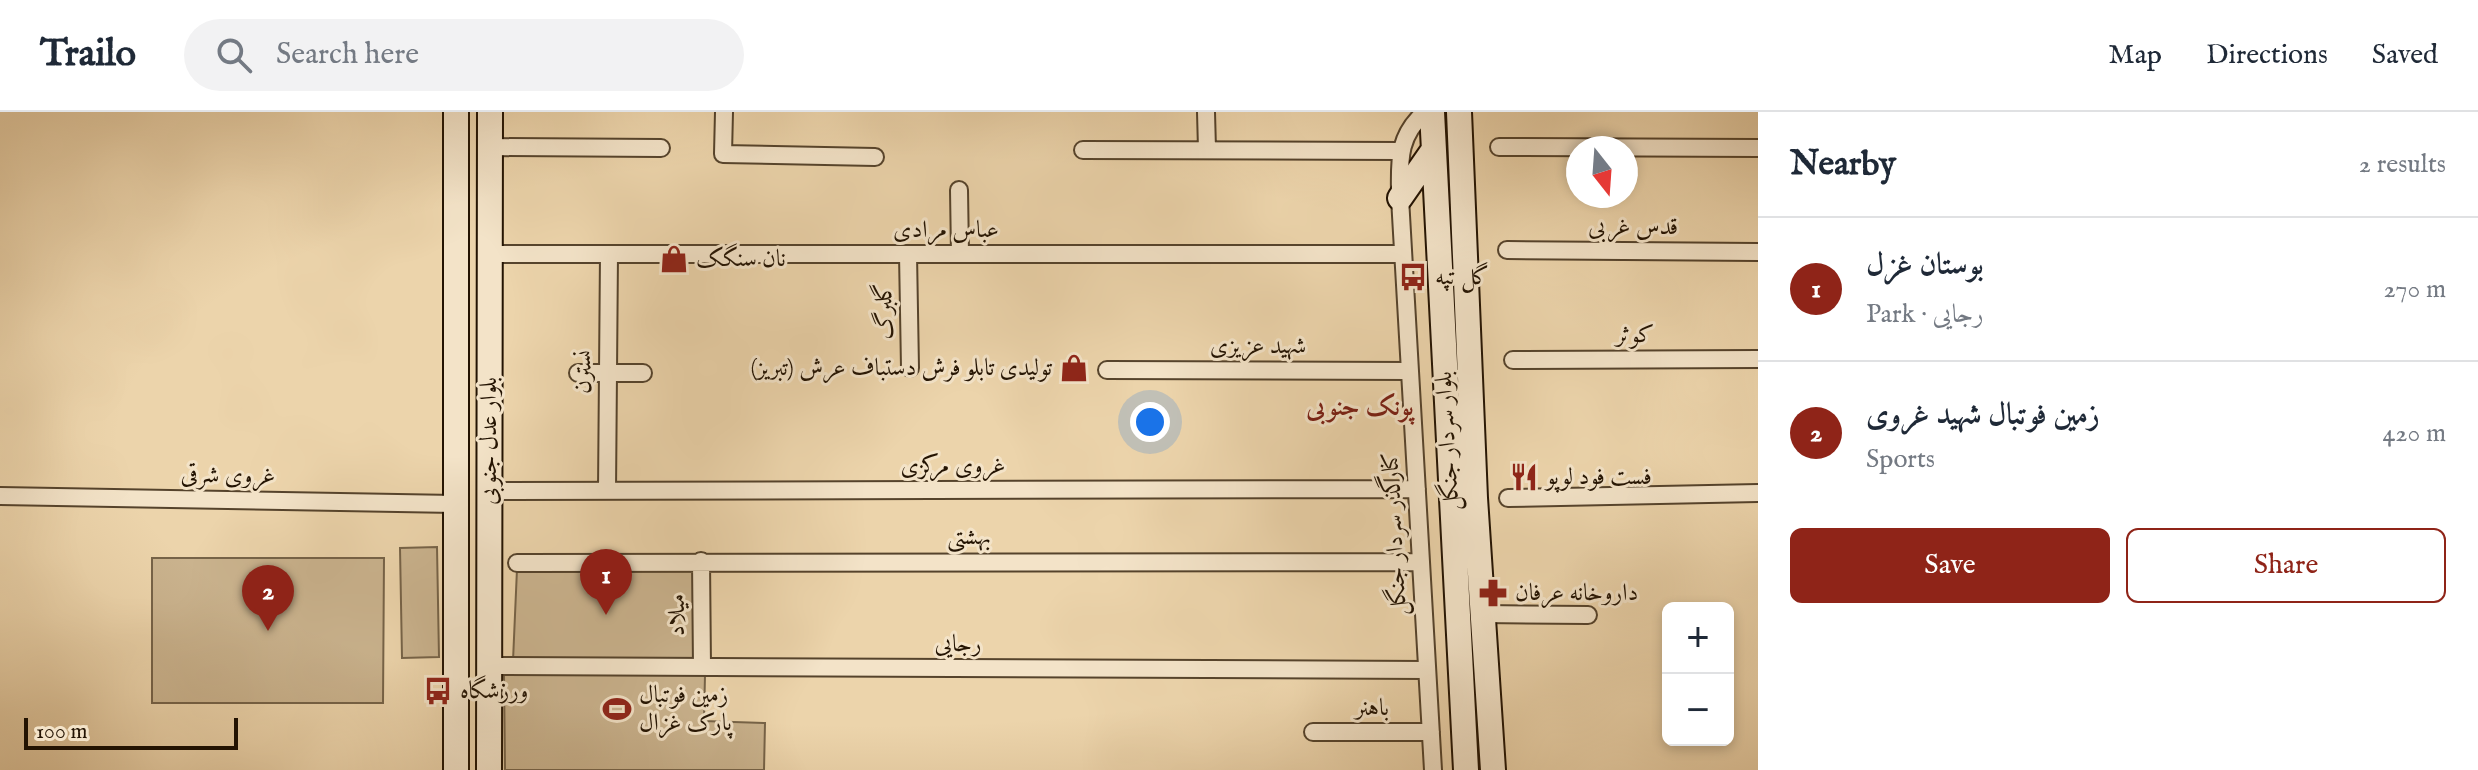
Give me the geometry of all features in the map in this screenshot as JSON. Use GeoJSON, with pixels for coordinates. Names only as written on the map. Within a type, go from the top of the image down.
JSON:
{"type":"FeatureCollection","features":[{"type":"Feature","properties":{"kind":"main road","name":"بلوار عدل جنوبی"},"geometry":{"type":"LineString","coordinates":[[456,112],[456,770]]}},
{"type":"Feature","properties":{"kind":"main road","name":"بلوار عدل جنوبی"},"geometry":{"type":"LineString","coordinates":[[489,770],[490,112]]}},
{"type":"Feature","properties":{"kind":"main road","name":"بلوار سردار جنگل"},"geometry":{"type":"LineString","coordinates":[[1432,112],[1466,770]]}},
{"type":"Feature","properties":{"kind":"main road","name":"بلوار سردار جنگل"},"geometry":{"type":"LineString","coordinates":[[1461,116],[1493,770]]}},
{"type":"Feature","properties":{"kind":"main road"},"geometry":{"type":"LineString","coordinates":[[1400,198],[1432,152]]}},
{"type":"Feature","properties":{"kind":"street"},"geometry":{"type":"LineString","coordinates":[[724,112],[723,154],[875,157]]}},
{"type":"Feature","properties":{"kind":"street"},"geometry":{"type":"LineString","coordinates":[[1206,112],[1207,149]]}},
{"type":"Feature","properties":{"kind":"street"},"geometry":{"type":"LineString","coordinates":[[1083,150],[1400,151],[1412,123],[1425,112]]}},
{"type":"Feature","properties":{"kind":"street"},"geometry":{"type":"LineString","coordinates":[[488,147],[661,148]]}},
{"type":"Feature","properties":{"kind":"street"},"geometry":{"type":"LineString","coordinates":[[1499,147],[1758,148]]}},
{"type":"Feature","properties":{"kind":"street","name":"کنارگذر سردار جنگل"},"geometry":{"type":"LineString","coordinates":[[1400,151],[1400,198],[1433,770]]}},
{"type":"Feature","properties":{"kind":"street"},"geometry":{"type":"LineString","coordinates":[[959,190],[960,254]]}},
{"type":"Feature","properties":{"kind":"street","name":"قدس غربی"},"geometry":{"type":"LineString","coordinates":[[1507,250],[1758,252]]}},
{"type":"Feature","properties":{"kind":"street","name":"عباس مرادی"},"geometry":{"type":"LineString","coordinates":[[489,254],[1403,254]]}},
{"type":"Feature","properties":{"kind":"street","name":"نسترن"},"geometry":{"type":"LineString","coordinates":[[607,491],[609,254]]}},
{"type":"Feature","properties":{"kind":"street","name":"گلبرگ"},"geometry":{"type":"LineString","coordinates":[[908,254],[910,368]]}},
{"type":"Feature","properties":{"kind":"street","name":"کوثر"},"geometry":{"type":"LineString","coordinates":[[1513,360],[1758,359]]}},
{"type":"Feature","properties":{"kind":"street","name":"شهید عزیزی"},"geometry":{"type":"LineString","coordinates":[[1107,370],[1410,371]]}},
{"type":"Feature","properties":{"kind":"street"},"geometry":{"type":"LineString","coordinates":[[578,373],[643,373]]}},
{"type":"Feature","properties":{"kind":"street","name":"غروی مرکزی"},"geometry":{"type":"LineString","coordinates":[[490,491],[1417,489]]}},
{"type":"Feature","properties":{"kind":"street"},"geometry":{"type":"LineString","coordinates":[[1508,498],[1758,493]]}},
{"type":"Feature","properties":{"kind":"street","name":"غروی شرقی"},"geometry":{"type":"LineString","coordinates":[[0,496],[455,504]]}},
{"type":"Feature","properties":{"kind":"street","name":"میلاد"},"geometry":{"type":"LineString","coordinates":[[701,561],[702,667]]}},
{"type":"Feature","properties":{"kind":"street","name":"بهشتی"},"geometry":{"type":"LineString","coordinates":[[517,563],[1421,562]]}},
{"type":"Feature","properties":{"kind":"street"},"geometry":{"type":"LineString","coordinates":[[1483,614],[1588,615]]}},
{"type":"Feature","properties":{"kind":"street","name":"رجایی"},"geometry":{"type":"LineString","coordinates":[[489,666],[1427,670]]}},
{"type":"Feature","properties":{"kind":"street","name":"باهنر"},"geometry":{"type":"LineString","coordinates":[[1313,732],[1431,732]]}},
{"type":"Feature","properties":{"kind":"shaded area"},"geometry":{"type":"Polygon","coordinates":[[[437,547],[439,657],[402,658],[400,548],[437,547]]]}},
{"type":"Feature","properties":{"kind":"shaded area"},"geometry":{"type":"Polygon","coordinates":[[[152,558],[384,558],[383,703],[152,703],[152,558]]]}},
{"type":"Feature","properties":{"kind":"shaded area"},"geometry":{"type":"Polygon","coordinates":[[[696,566],[696,661],[513,661],[517,569],[696,566]]]}},
{"type":"Feature","properties":{"kind":"shaded area"},"geometry":{"type":"Polygon","coordinates":[[[504,675],[705,675],[704,721],[765,723],[764,770],[505,770],[504,675]]]}},
{"type":"Feature","properties":{"kind":"place","name":"نان سنگک"},"geometry":{"type":"Point","coordinates":[674,259]}},
{"type":"Feature","properties":{"kind":"place","name":"گل تپه"},"geometry":{"type":"Point","coordinates":[1413,277]}},
{"type":"Feature","properties":{"kind":"place","name":"تولیدی تابلو فرش دستباف عرش (تبریز)"},"geometry":{"type":"Point","coordinates":[1074,368]}},
{"type":"Feature","properties":{"kind":"place","name":"فست فود لوپو"},"geometry":{"type":"Point","coordinates":[1524,477]}},
{"type":"Feature","properties":{"kind":"place","name":"داروخانه عرفان"},"geometry":{"type":"Point","coordinates":[1493,593]}},
{"type":"Feature","properties":{"kind":"place","name":"بوستان غزل"},"geometry":{"type":"Point","coordinates":[606,615]}},
{"type":"Feature","properties":{"kind":"place","name":"زمین فوتبال شهید غروی"},"geometry":{"type":"Point","coordinates":[268,631]}},
{"type":"Feature","properties":{"kind":"place","name":"ورزشگاه"},"geometry":{"type":"Point","coordinates":[438,691]}},
{"type":"Feature","properties":{"kind":"place","name":"زمین فوتبال پارک غزال"},"geometry":{"type":"Point","coordinates":[617,709]}},
{"type":"Feature","properties":{"kind":"district","name":"پونک جنوبی"},"geometry":{"type":"Point","coordinates":[1360,407]}}]}
